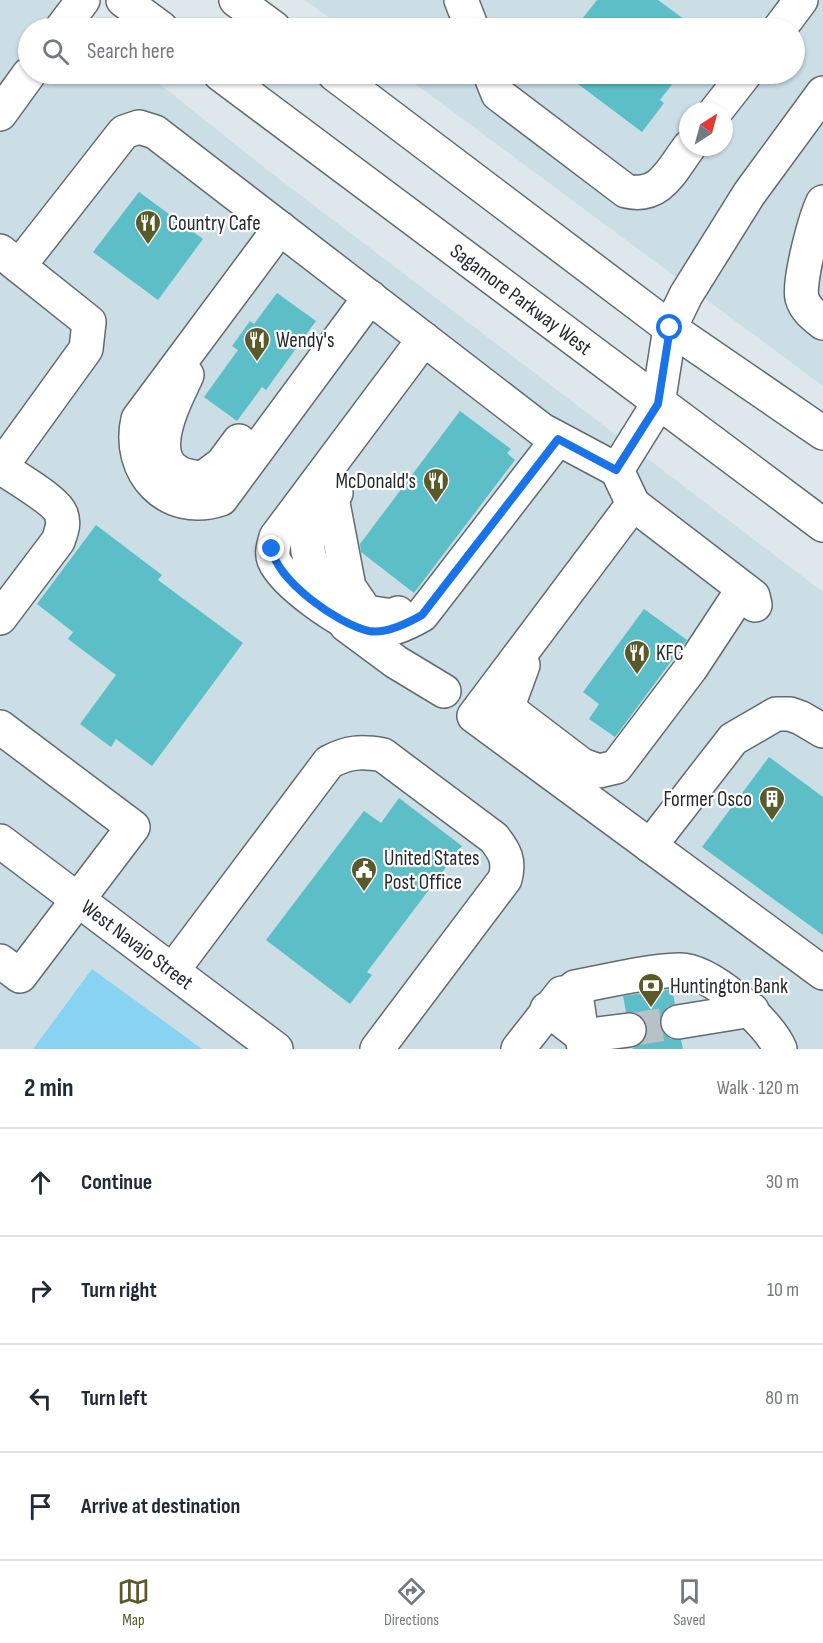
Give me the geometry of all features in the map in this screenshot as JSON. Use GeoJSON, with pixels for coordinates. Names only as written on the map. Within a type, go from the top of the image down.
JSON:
{"type":"FeatureCollection","features":[{"type":"Feature","properties":{"kind":"main road"},"geometry":{"type":"LineString","coordinates":[[70,18],[83,0]]}},
{"type":"Feature","properties":{"kind":"main road"},"geometry":{"type":"LineString","coordinates":[[123,0],[147,18]]}},
{"type":"Feature","properties":{"kind":"main road"},"geometry":{"type":"LineString","coordinates":[[236,0],[260,18]]}},
{"type":"Feature","properties":{"kind":"main road"},"geometry":{"type":"LineString","coordinates":[[461,0],[468,18]]}},
{"type":"Feature","properties":{"kind":"main road"},"geometry":{"type":"LineString","coordinates":[[788,18],[801,0]]}},
{"type":"Feature","properties":{"kind":"main road"},"geometry":{"type":"LineString","coordinates":[[0,114],[22,84]]}},
{"type":"Feature","properties":{"kind":"main road","name":"Sagamore Parkway West"},"geometry":{"type":"LineString","coordinates":[[233,84],[658,404],[823,525]]}},
{"type":"Feature","properties":{"kind":"main road"},"geometry":{"type":"LineString","coordinates":[[347,84],[670,328],[823,433]]}},
{"type":"Feature","properties":{"kind":"main road"},"geometry":{"type":"LineString","coordinates":[[494,84],[498,94],[626,191],[638,194],[654,190],[682,156]]}},
{"type":"Feature","properties":{"kind":"main road"},"geometry":{"type":"LineString","coordinates":[[723,102],[737,84]]}},
{"type":"Feature","properties":{"kind":"main road"},"geometry":{"type":"LineString","coordinates":[[616,470],[658,404],[670,328],[686,296],[749,194],[823,93]]}},
{"type":"Feature","properties":{"kind":"main road"},"geometry":{"type":"LineString","coordinates":[[0,618],[58,542],[63,527],[61,512],[56,507],[0,467],[86,349],[89,322],[10,259],[124,132],[140,128],[155,132],[550,434],[616,470],[633,504],[753,596],[755,604],[744,628],[605,812]]}},
{"type":"Feature","properties":{"kind":"main road"},"geometry":{"type":"LineString","coordinates":[[823,202],[816,215],[816,239],[801,297],[810,313],[823,323]]}},
{"type":"Feature","properties":{"kind":"main road"},"geometry":{"type":"LineString","coordinates":[[280,228],[138,419],[134,438],[138,461],[161,491],[177,501],[192,504],[221,499],[363,292]]}},
{"type":"Feature","properties":{"kind":"main road"},"geometry":{"type":"LineString","coordinates":[[433,346],[332,498],[349,587],[352,616],[396,662],[444,691]]}},
{"type":"Feature","properties":{"kind":"main road"},"geometry":{"type":"LineString","coordinates":[[433,346],[276,537],[272,549],[274,560],[284,574],[352,616],[371,631],[402,625],[415,619],[422,615],[550,434]]}},
{"type":"Feature","properties":{"kind":"main road"},"geometry":{"type":"LineString","coordinates":[[352,616],[393,616],[408,604],[550,434]]}},
{"type":"Feature","properties":{"kind":"main road"},"geometry":{"type":"LineString","coordinates":[[474,716],[633,504]]}},
{"type":"Feature","properties":{"kind":"main road"},"geometry":{"type":"LineString","coordinates":[[544,623],[516,680],[509,703],[514,714],[582,765],[599,771],[616,767],[691,668],[744,589]]}},
{"type":"Feature","properties":{"kind":"main road"},"geometry":{"type":"LineString","coordinates":[[415,619],[411,637],[414,653],[427,675],[444,691],[474,716],[823,974]]}},
{"type":"Feature","properties":{"kind":"main road"},"geometry":{"type":"LineString","coordinates":[[650,846],[733,739],[776,714],[801,717],[823,731]]}},
{"type":"Feature","properties":{"kind":"main road"},"geometry":{"type":"LineString","coordinates":[[0,727],[133,827],[20,976],[0,961]]}},
{"type":"Feature","properties":{"kind":"main road"},"geometry":{"type":"LineString","coordinates":[[173,970],[329,762],[346,753],[363,752],[383,755],[494,838],[505,852],[508,866],[505,879],[377,1049]]}},
{"type":"Feature","properties":{"kind":"main road","name":"West Navajo Street"},"geometry":{"type":"LineString","coordinates":[[0,841],[276,1049]]}},
{"type":"Feature","properties":{"kind":"main road"},"geometry":{"type":"LineString","coordinates":[[518,1049],[562,992],[574,987],[681,969],[724,990],[752,1010],[775,1036],[780,1049]]}},
{"type":"Feature","properties":{"kind":"main road"},"geometry":{"type":"LineString","coordinates":[[574,987],[583,1042]]}},
{"type":"Feature","properties":{"kind":"main road"},"geometry":{"type":"LineString","coordinates":[[547,1009],[583,1042]]}},
{"type":"Feature","properties":{"kind":"main road"},"geometry":{"type":"LineString","coordinates":[[678,1022],[752,1010]]}},
{"type":"Feature","properties":{"kind":"main road"},"geometry":{"type":"LineString","coordinates":[[583,1042],[629,1030]]}},
{"type":"Feature","properties":{"kind":"shaded area"},"geometry":{"type":"Polygon","coordinates":[[[0,0],[55,0],[78,18],[18,18],[18,84],[160,84],[266,169],[823,592],[823,1049],[0,1049],[0,0]]]}},
{"type":"Feature","properties":{"kind":"shaded area"},"geometry":{"type":"Polygon","coordinates":[[[305,0],[823,0],[823,386],[415,84],[805,84],[805,18],[329,18],[305,0]]]}},
{"type":"Feature","properties":{"kind":"shaded area"},"geometry":{"type":"Polygon","coordinates":[[[92,969],[202,1049],[33,1049],[92,969]]]}},
{"type":"Feature","properties":{"kind":"building"},"geometry":{"type":"Polygon","coordinates":[[[597,0],[658,0],[682,18],[583,18],[597,0]]]}},
{"type":"Feature","properties":{"kind":"building"},"geometry":{"type":"Polygon","coordinates":[[[578,84],[672,84],[660,100],[664,103],[642,132],[578,84]]]}},
{"type":"Feature","properties":{"kind":"building"},"geometry":{"type":"Polygon","coordinates":[[[139,192],[203,239],[158,300],[93,252],[139,192]]]}},
{"type":"Feature","properties":{"kind":"building","name":"Wendy's"},"geometry":{"type":"Polygon","coordinates":[[[277,293],[316,321],[266,390],[262,387],[237,421],[204,397],[238,350],[232,346],[250,321],[254,324],[277,293]]]}},
{"type":"Feature","properties":{"kind":"building","name":"McDonald's"},"geometry":{"type":"Polygon","coordinates":[[[460,411],[511,449],[507,453],[515,460],[414,593],[361,552],[360,544],[460,411]]]}},
{"type":"Feature","properties":{"kind":"building"},"geometry":{"type":"Polygon","coordinates":[[[96,525],[162,575],[158,580],[243,643],[152,766],[116,739],[111,747],[80,724],[116,675],[68,639],[73,632],[37,604],[96,525]]]}},
{"type":"Feature","properties":{"kind":"building","name":"KFC"},"geometry":{"type":"Polygon","coordinates":[[[644,609],[687,640],[615,737],[589,719],[599,704],[583,692],[644,609]]]}},
{"type":"Feature","properties":{"kind":"building","name":"Former Osco"},"geometry":{"type":"Polygon","coordinates":[[[769,757],[823,797],[823,935],[702,847],[769,757]]]}},
{"type":"Feature","properties":{"kind":"building","name":"United States Post Office"},"geometry":{"type":"Polygon","coordinates":[[[399,798],[462,846],[367,972],[372,975],[350,1004],[266,940],[364,811],[381,823],[399,798]]]}},
{"type":"Feature","properties":{"kind":"building"},"geometry":{"type":"Polygon","coordinates":[[[672,989],[675,1004],[667,1007],[661,1015],[660,1026],[664,1034],[671,1039],[681,1040],[683,1049],[632,1049],[646,1038],[647,1027],[644,1018],[637,1013],[626,1012],[623,996],[672,989]]]}},
{"type":"Feature","properties":{"kind":"tunnel"},"geometry":{"type":"LineString","coordinates":[[629,1030],[678,1022]]}},
{"type":"Feature","properties":{"kind":"place","name":"Country Cafe"},"geometry":{"type":"Point","coordinates":[148,246]}},
{"type":"Feature","properties":{"kind":"place","name":"Wendy's"},"geometry":{"type":"Point","coordinates":[257,363]}},
{"type":"Feature","properties":{"kind":"place","name":"McDonald's"},"geometry":{"type":"Point","coordinates":[436,504]}},
{"type":"Feature","properties":{"kind":"place","name":"KFC"},"geometry":{"type":"Point","coordinates":[637,676]}},
{"type":"Feature","properties":{"kind":"place","name":"Former Osco"},"geometry":{"type":"Point","coordinates":[772,822]}},
{"type":"Feature","properties":{"kind":"place","name":"United States Post Office"},"geometry":{"type":"Point","coordinates":[364,893]}},
{"type":"Feature","properties":{"kind":"place","name":"Huntington Bank"},"geometry":{"type":"Point","coordinates":[651,1009]}},
{"type":"Feature","properties":{"kind":"route"},"geometry":{"type":"LineString","coordinates":[[272,549],[274,560],[284,574],[337,619],[371,631],[402,625],[415,619],[422,615],[558,439],[616,470],[658,404],[670,328]]}}]}
